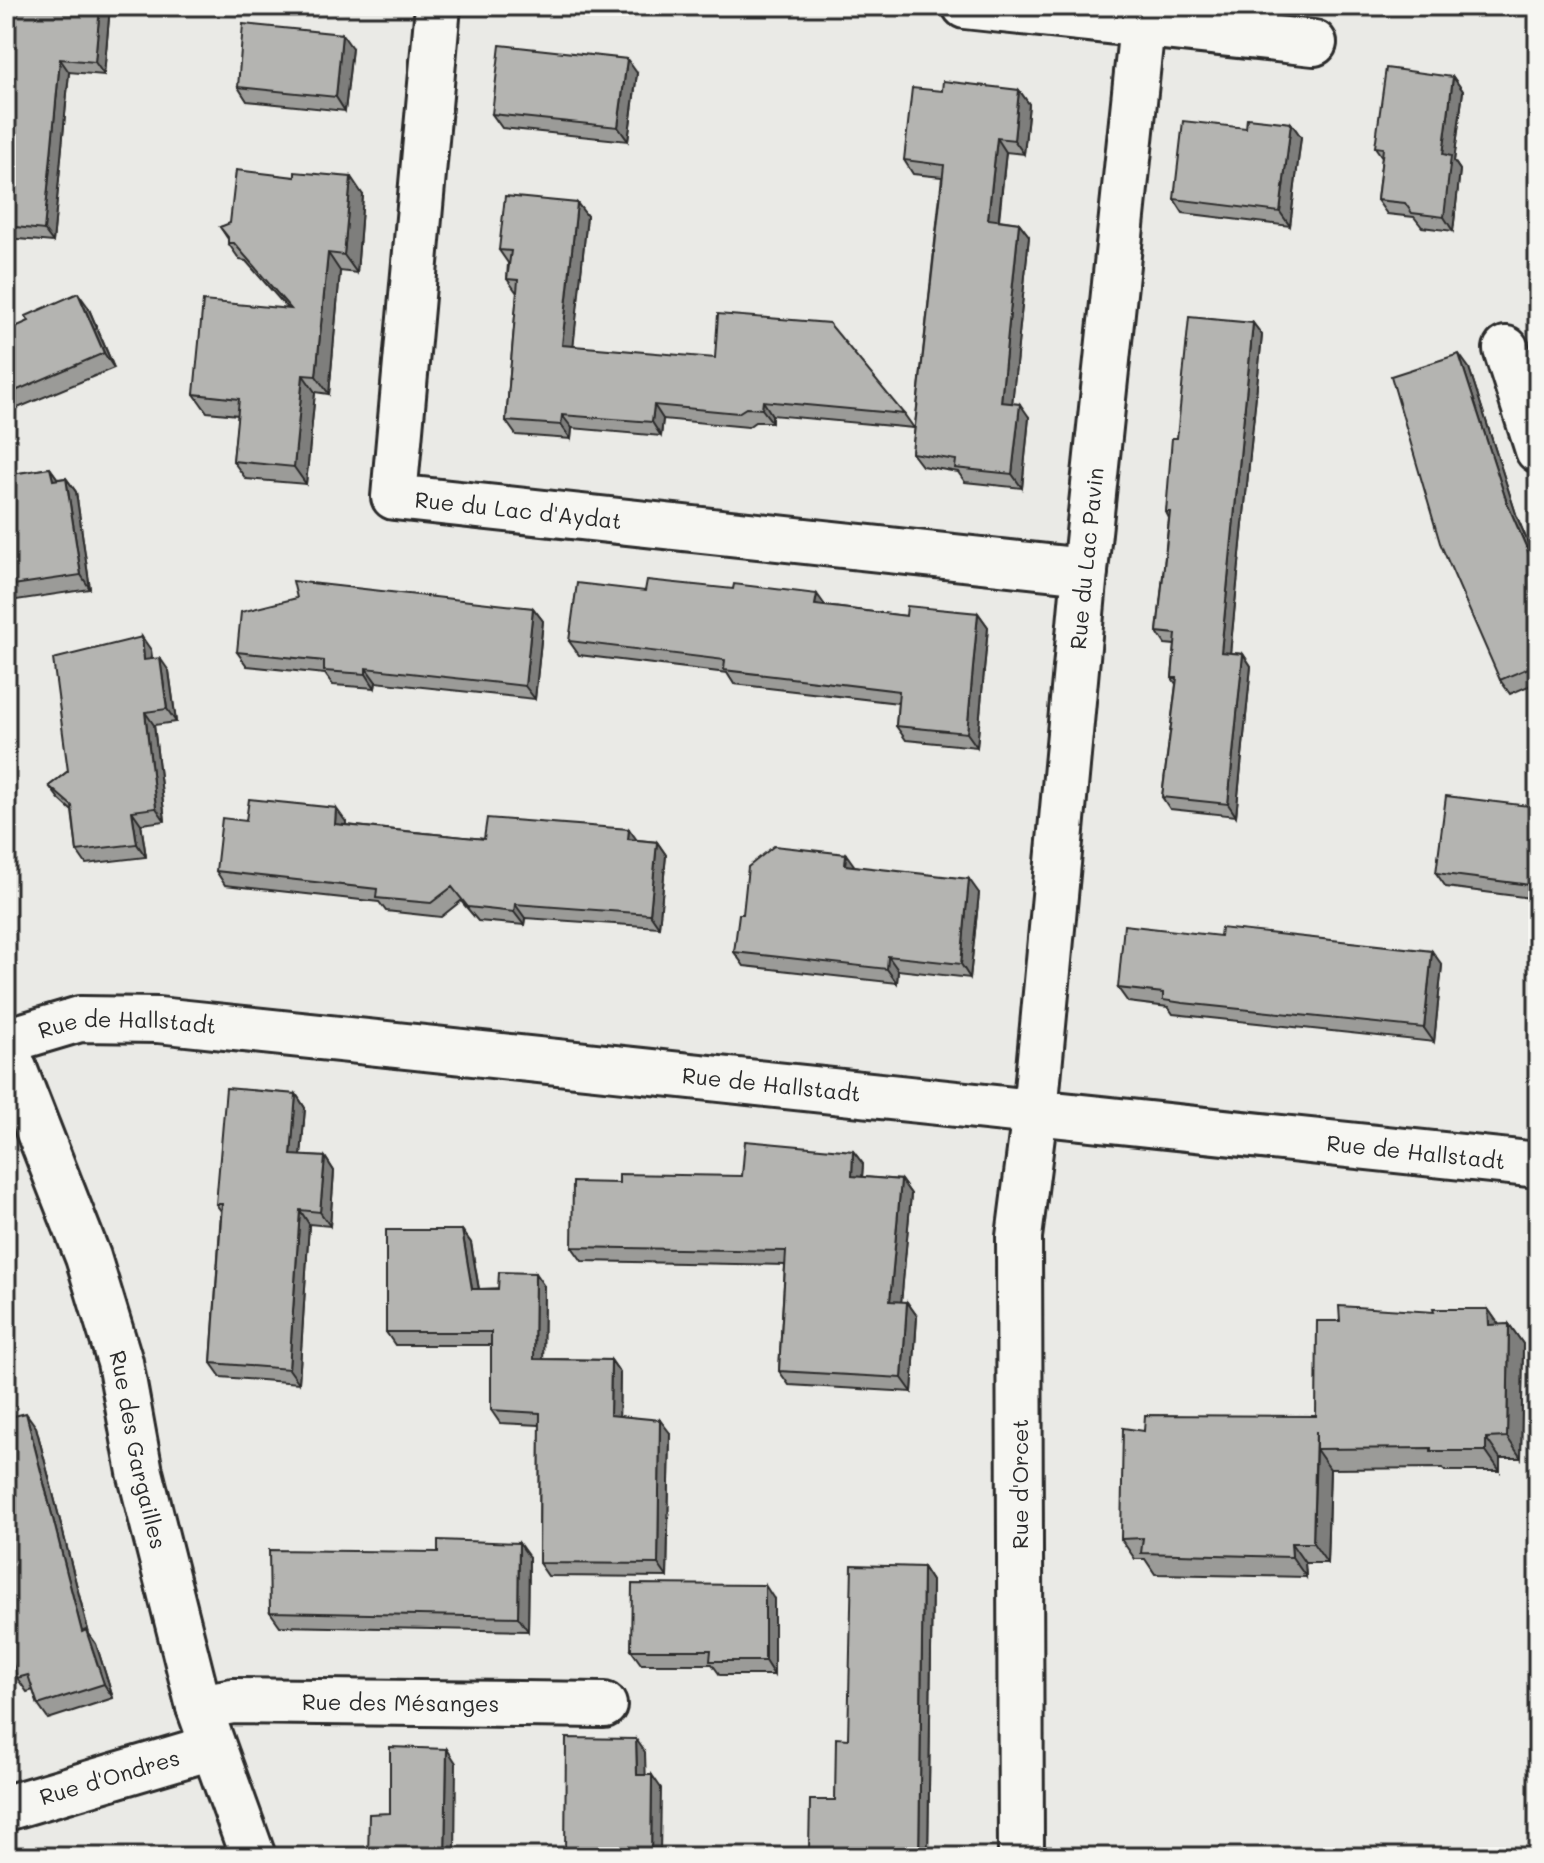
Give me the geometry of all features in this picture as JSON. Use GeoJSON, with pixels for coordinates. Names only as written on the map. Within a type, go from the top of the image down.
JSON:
{"type":"FeatureCollection","features":[{"type":"Feature","properties":{"kind":"street","name":"Rue du Lac d'Aydat"},"geometry":{"type":"LineString","coordinates":[[438,6],[394,497],[1085,571]]}},
{"type":"Feature","properties":{"kind":"street"},"geometry":{"type":"LineString","coordinates":[[965,6],[1144,15],[1314,43]]}},
{"type":"Feature","properties":{"kind":"street","name":"Rue du Lac Pavin"},"geometry":{"type":"LineString","coordinates":[[1035,1112],[1085,571],[1144,15]]}},
{"type":"Feature","properties":{"kind":"street"},"geometry":{"type":"LineString","coordinates":[[1506,349],[1538,450]]}},
{"type":"Feature","properties":{"kind":"street","name":"Rue de Hallstadt"},"geometry":{"type":"LineString","coordinates":[[6,1041],[80,1019],[158,1020],[1538,1165]]}},
{"type":"Feature","properties":{"kind":"street","name":"Rue des Gargailles"},"geometry":{"type":"LineString","coordinates":[[6,1048],[88,1257],[120,1362],[140,1472],[206,1727],[253,1857]]}},
{"type":"Feature","properties":{"kind":"street","name":"Rue d'Orcet"},"geometry":{"type":"LineString","coordinates":[[1021,1857],[1019,1237],[1035,1112]]}},
{"type":"Feature","properties":{"kind":"street","name":"Rue des Mésanges"},"geometry":{"type":"LineString","coordinates":[[206,1727],[233,1701],[604,1705]]}},
{"type":"Feature","properties":{"kind":"street","name":"Rue d'Ondres"},"geometry":{"type":"LineString","coordinates":[[6,1808],[206,1727]]}},
{"type":"Feature","properties":{"kind":"building"},"geometry":{"type":"Polygon","coordinates":[[[6,6],[100,6],[95,62],[60,59],[44,230],[6,226],[6,6]]]}},
{"type":"Feature","properties":{"kind":"building"},"geometry":{"type":"Polygon","coordinates":[[[243,24],[342,34],[336,97],[238,87],[243,24]]]}},
{"type":"Feature","properties":{"kind":"building"},"geometry":{"type":"Polygon","coordinates":[[[500,45],[627,59],[618,127],[492,114],[500,45]]]}},
{"type":"Feature","properties":{"kind":"building"},"geometry":{"type":"Polygon","coordinates":[[[1386,68],[1453,77],[1443,154],[1451,156],[1444,217],[1412,213],[1405,203],[1377,200],[1383,148],[1375,147],[1386,68]]]}},
{"type":"Feature","properties":{"kind":"building"},"geometry":{"type":"Polygon","coordinates":[[[943,81],[1019,90],[1014,140],[997,138],[988,219],[1019,223],[1001,402],[1020,404],[1012,474],[955,468],[956,460],[912,453],[944,165],[904,160],[912,88],[942,91],[943,81]]]}},
{"type":"Feature","properties":{"kind":"building"},"geometry":{"type":"Polygon","coordinates":[[[1247,118],[1291,123],[1280,212],[1174,199],[1183,121],[1246,128],[1247,118]]]}},
{"type":"Feature","properties":{"kind":"building"},"geometry":{"type":"Polygon","coordinates":[[[236,170],[295,177],[295,172],[351,177],[344,255],[328,253],[316,376],[303,375],[294,467],[233,461],[239,399],[194,394],[203,301],[291,309],[234,243],[228,243],[228,237],[220,227],[230,223],[236,170]]]}},
{"type":"Feature","properties":{"kind":"building"},"geometry":{"type":"Polygon","coordinates":[[[505,196],[577,203],[562,345],[715,358],[718,314],[829,323],[904,414],[763,401],[762,409],[746,408],[738,413],[654,405],[652,422],[562,415],[561,425],[506,421],[518,280],[507,279],[511,251],[499,250],[505,196]]]}},
{"type":"Feature","properties":{"kind":"building"},"geometry":{"type":"Polygon","coordinates":[[[78,293],[104,353],[6,395],[6,331],[29,321],[26,316],[78,293]]]}},
{"type":"Feature","properties":{"kind":"building"},"geometry":{"type":"Polygon","coordinates":[[[1189,317],[1253,323],[1221,652],[1243,654],[1228,804],[1162,797],[1177,678],[1172,678],[1176,634],[1157,632],[1170,512],[1166,512],[1172,438],[1177,438],[1189,317]]]}},
{"type":"Feature","properties":{"kind":"building"},"geometry":{"type":"Polygon","coordinates":[[[1459,354],[1507,503],[1538,574],[1538,664],[1500,680],[1440,543],[1391,376],[1459,354]]]}},
{"type":"Feature","properties":{"kind":"building"},"geometry":{"type":"Polygon","coordinates":[[[50,468],[53,480],[66,478],[81,575],[6,586],[6,475],[50,468]]]}},
{"type":"Feature","properties":{"kind":"building"},"geometry":{"type":"Polygon","coordinates":[[[647,580],[733,589],[734,584],[817,594],[815,605],[906,616],[907,606],[978,613],[967,733],[896,726],[899,691],[724,670],[725,660],[569,641],[577,583],[645,591],[647,580]]]}},
{"type":"Feature","properties":{"kind":"building"},"geometry":{"type":"Polygon","coordinates":[[[293,581],[533,608],[525,686],[366,668],[366,674],[324,671],[324,661],[237,652],[241,612],[297,598],[293,581]]]}},
{"type":"Feature","properties":{"kind":"building"},"geometry":{"type":"Polygon","coordinates":[[[142,637],[144,660],[160,658],[167,709],[145,712],[156,808],[132,811],[137,844],[77,851],[72,806],[49,786],[68,771],[53,659],[142,637]]]}},
{"type":"Feature","properties":{"kind":"building"},"geometry":{"type":"Polygon","coordinates":[[[1446,796],[1538,807],[1538,886],[1436,873],[1446,796]]]}},
{"type":"Feature","properties":{"kind":"building"},"geometry":{"type":"Polygon","coordinates":[[[249,799],[336,808],[335,824],[484,839],[487,818],[629,829],[628,839],[657,842],[650,914],[515,904],[514,912],[468,907],[452,887],[431,903],[376,898],[377,889],[216,871],[222,818],[246,821],[249,799]]]}},
{"type":"Feature","properties":{"kind":"building"},"geometry":{"type":"Polygon","coordinates":[[[774,846],[846,854],[845,865],[969,879],[961,964],[888,956],[887,969],[734,952],[739,914],[743,914],[748,867],[774,846]]]}},
{"type":"Feature","properties":{"kind":"building"},"geometry":{"type":"Polygon","coordinates":[[[1124,925],[1220,936],[1221,928],[1432,951],[1424,1028],[1183,1003],[1163,1000],[1163,993],[1118,988],[1124,925]]]}},
{"type":"Feature","properties":{"kind":"building"},"geometry":{"type":"Polygon","coordinates":[[[226,1088],[296,1094],[291,1155],[325,1157],[320,1212],[300,1210],[289,1369],[211,1363],[222,1204],[216,1204],[226,1088]]]}},
{"type":"Feature","properties":{"kind":"building"},"geometry":{"type":"Polygon","coordinates":[[[745,1141],[853,1151],[852,1176],[901,1180],[890,1301],[907,1302],[902,1378],[779,1371],[786,1251],[572,1247],[573,1182],[619,1183],[619,1174],[742,1176],[745,1141]]]}},
{"type":"Feature","properties":{"kind":"building"},"geometry":{"type":"Polygon","coordinates":[[[386,1230],[462,1230],[472,1289],[498,1289],[499,1272],[535,1273],[534,1359],[611,1360],[610,1415],[660,1420],[658,1564],[539,1563],[540,1413],[491,1410],[491,1332],[386,1332],[386,1230]]]}},
{"type":"Feature","properties":{"kind":"building"},"geometry":{"type":"Polygon","coordinates":[[[1339,1306],[1434,1312],[1433,1309],[1488,1309],[1489,1325],[1509,1324],[1507,1437],[1486,1438],[1486,1451],[1316,1449],[1316,1431],[1313,1543],[1291,1543],[1292,1557],[1141,1553],[1143,1538],[1121,1539],[1123,1428],[1144,1431],[1145,1415],[1316,1416],[1317,1321],[1340,1321],[1339,1306]]]}},
{"type":"Feature","properties":{"kind":"building"},"geometry":{"type":"Polygon","coordinates":[[[26,1413],[82,1632],[86,1630],[104,1684],[38,1705],[28,1675],[17,1678],[6,1641],[6,1628],[13,1626],[6,1606],[6,1418],[26,1413]]]}},
{"type":"Feature","properties":{"kind":"building"},"geometry":{"type":"Polygon","coordinates":[[[438,1540],[519,1543],[518,1617],[270,1612],[269,1550],[438,1552],[438,1540]]]}},
{"type":"Feature","properties":{"kind":"building"},"geometry":{"type":"Polygon","coordinates":[[[852,1565],[923,1567],[919,1857],[874,1857],[874,1850],[809,1849],[810,1800],[835,1800],[836,1738],[848,1739],[852,1565]]]}},
{"type":"Feature","properties":{"kind":"building"},"geometry":{"type":"Polygon","coordinates":[[[632,1584],[765,1585],[765,1661],[710,1661],[711,1650],[631,1650],[632,1584]]]}},
{"type":"Feature","properties":{"kind":"building"},"geometry":{"type":"Polygon","coordinates":[[[566,1738],[636,1739],[637,1775],[652,1775],[651,1857],[565,1857],[566,1738]]]}},
{"type":"Feature","properties":{"kind":"building"},"geometry":{"type":"Polygon","coordinates":[[[390,1747],[447,1749],[445,1857],[368,1857],[369,1814],[390,1813],[390,1747]]]}},
{"type":"Feature","properties":{"kind":"building"},"geometry":{"type":"Polygon","coordinates":[[[1131,1849],[1241,1852],[1241,1857],[1130,1857],[1131,1849]]]}}]}
